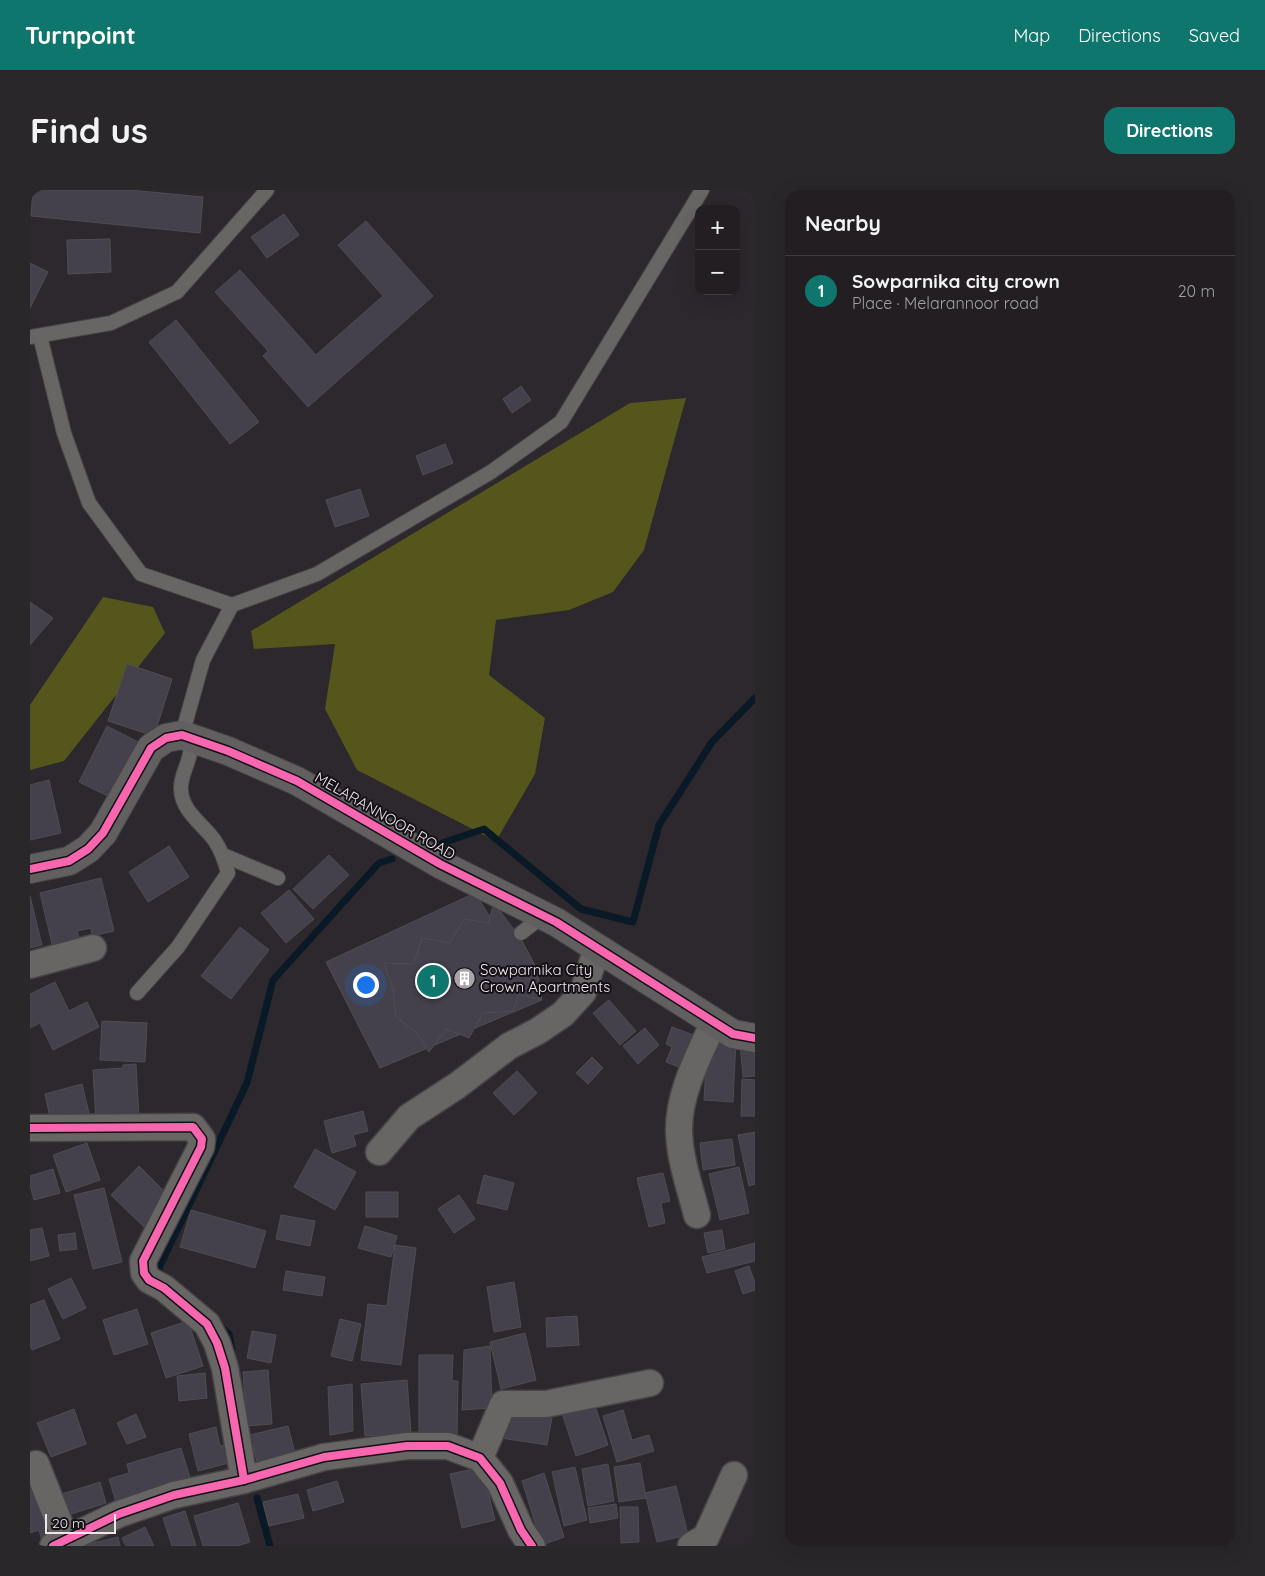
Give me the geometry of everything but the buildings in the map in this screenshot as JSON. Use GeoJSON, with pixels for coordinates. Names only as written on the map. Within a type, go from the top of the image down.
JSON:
{"type":"FeatureCollection","features":[{"type":"Feature","properties":{"kind":"street"},"geometry":{"type":"LineString","coordinates":[[30,868],[69,861],[88,849],[103,833],[151,748],[166,738],[187,736]]}},
{"type":"Feature","properties":{"kind":"street","name":"MELARANNOOR ROAD"},"geometry":{"type":"LineString","coordinates":[[187,736],[297,780],[440,864],[543,916],[733,1034],[755,1038]]}},
{"type":"Feature","properties":{"kind":"street"},"geometry":{"type":"LineString","coordinates":[[30,966],[93,948]]}},
{"type":"Feature","properties":{"kind":"street"},"geometry":{"type":"LineString","coordinates":[[379,1152],[409,1118],[509,1046],[538,1031],[563,1014],[583,992],[597,948]]}},
{"type":"Feature","properties":{"kind":"street"},"geometry":{"type":"LineString","coordinates":[[697,1215],[683,1158],[679,1131],[682,1104],[695,1065],[714,1022]]}},
{"type":"Feature","properties":{"kind":"street"},"geometry":{"type":"LineString","coordinates":[[30,1128],[193,1127],[202,1139],[201,1147],[143,1261],[144,1273],[149,1280],[164,1288],[207,1324],[217,1342],[225,1368],[244,1480]]}},
{"type":"Feature","properties":{"kind":"street"},"geometry":{"type":"LineString","coordinates":[[480,1458],[503,1404],[546,1404],[650,1383]]}},
{"type":"Feature","properties":{"kind":"street"},"geometry":{"type":"LineString","coordinates":[[36,1464],[60,1543],[119,1514],[165,1498],[244,1480],[324,1457],[407,1446],[448,1446],[480,1458],[500,1483],[520,1530],[532,1546]]}},
{"type":"Feature","properties":{"kind":"street"},"geometry":{"type":"LineString","coordinates":[[691,1546],[706,1537],[734,1475]]}},
{"type":"Feature","properties":{"kind":"lane"},"geometry":{"type":"LineString","coordinates":[[267,190],[177,292],[111,323],[35,336],[64,433],[89,503],[141,574],[232,605],[317,574],[490,472],[561,422],[702,190]]}},
{"type":"Feature","properties":{"kind":"lane"},"geometry":{"type":"LineString","coordinates":[[137,993],[178,947],[228,873],[223,855],[213,839],[199,825],[186,807],[181,792],[182,774],[190,754],[187,736],[204,660],[232,605]]}},
{"type":"Feature","properties":{"kind":"lane"},"geometry":{"type":"LineString","coordinates":[[223,855],[278,878]]}},
{"type":"Feature","properties":{"kind":"lane"},"geometry":{"type":"LineString","coordinates":[[521,933],[543,916]]}},
{"type":"Feature","properties":{"kind":"shaded area"},"geometry":{"type":"Polygon","coordinates":[[[686,398],[644,550],[613,592],[569,610],[496,620],[489,675],[545,718],[535,774],[496,841],[357,770],[325,709],[335,644],[254,649],[251,631],[630,403],[686,398]]]}},
{"type":"Feature","properties":{"kind":"shaded area"},"geometry":{"type":"Polygon","coordinates":[[[103,597],[153,607],[165,633],[64,761],[30,770],[30,705],[103,597]]]}},
{"type":"Feature","properties":{"kind":"waterway"},"geometry":{"type":"LineString","coordinates":[[442,843],[484,829],[581,909],[633,922],[659,825],[712,742],[755,698]]}},
{"type":"Feature","properties":{"kind":"waterway"},"geometry":{"type":"LineString","coordinates":[[163,1275],[158,1270],[247,1083],[273,980],[379,863],[392,859]]}},
{"type":"Feature","properties":{"kind":"waterway"},"geometry":{"type":"LineString","coordinates":[[219,1325],[229,1334],[232,1350]]}},
{"type":"Feature","properties":{"kind":"waterway"},"geometry":{"type":"LineString","coordinates":[[257,1498],[270,1546]]}},
{"type":"Feature","properties":{"kind":"cycle path"},"geometry":{"type":"LineString","coordinates":[[30,869],[69,861],[88,849],[103,833],[151,748],[166,738],[182,735],[228,751],[297,781],[440,864],[556,922],[733,1034],[755,1038]]}},
{"type":"Feature","properties":{"kind":"cycle path"},"geometry":{"type":"LineString","coordinates":[[30,1128],[193,1127],[202,1139],[201,1147],[143,1261],[144,1273],[149,1280],[164,1288],[207,1324],[217,1343],[225,1368],[244,1480]]}},
{"type":"Feature","properties":{"kind":"cycle path"},"geometry":{"type":"LineString","coordinates":[[53,1546],[119,1514],[174,1495],[244,1480],[324,1457],[407,1446],[448,1446],[480,1458],[500,1483],[521,1530],[532,1546]]}},
{"type":"Feature","properties":{"kind":"place","name":"Sowparnika City Crown Apartments"},"geometry":{"type":"Point","coordinates":[464,979]}},
{"type":"Feature","properties":{"kind":"place","name":"Sowparnika city crown"},"geometry":{"type":"Point","coordinates":[433,981]}}]}
